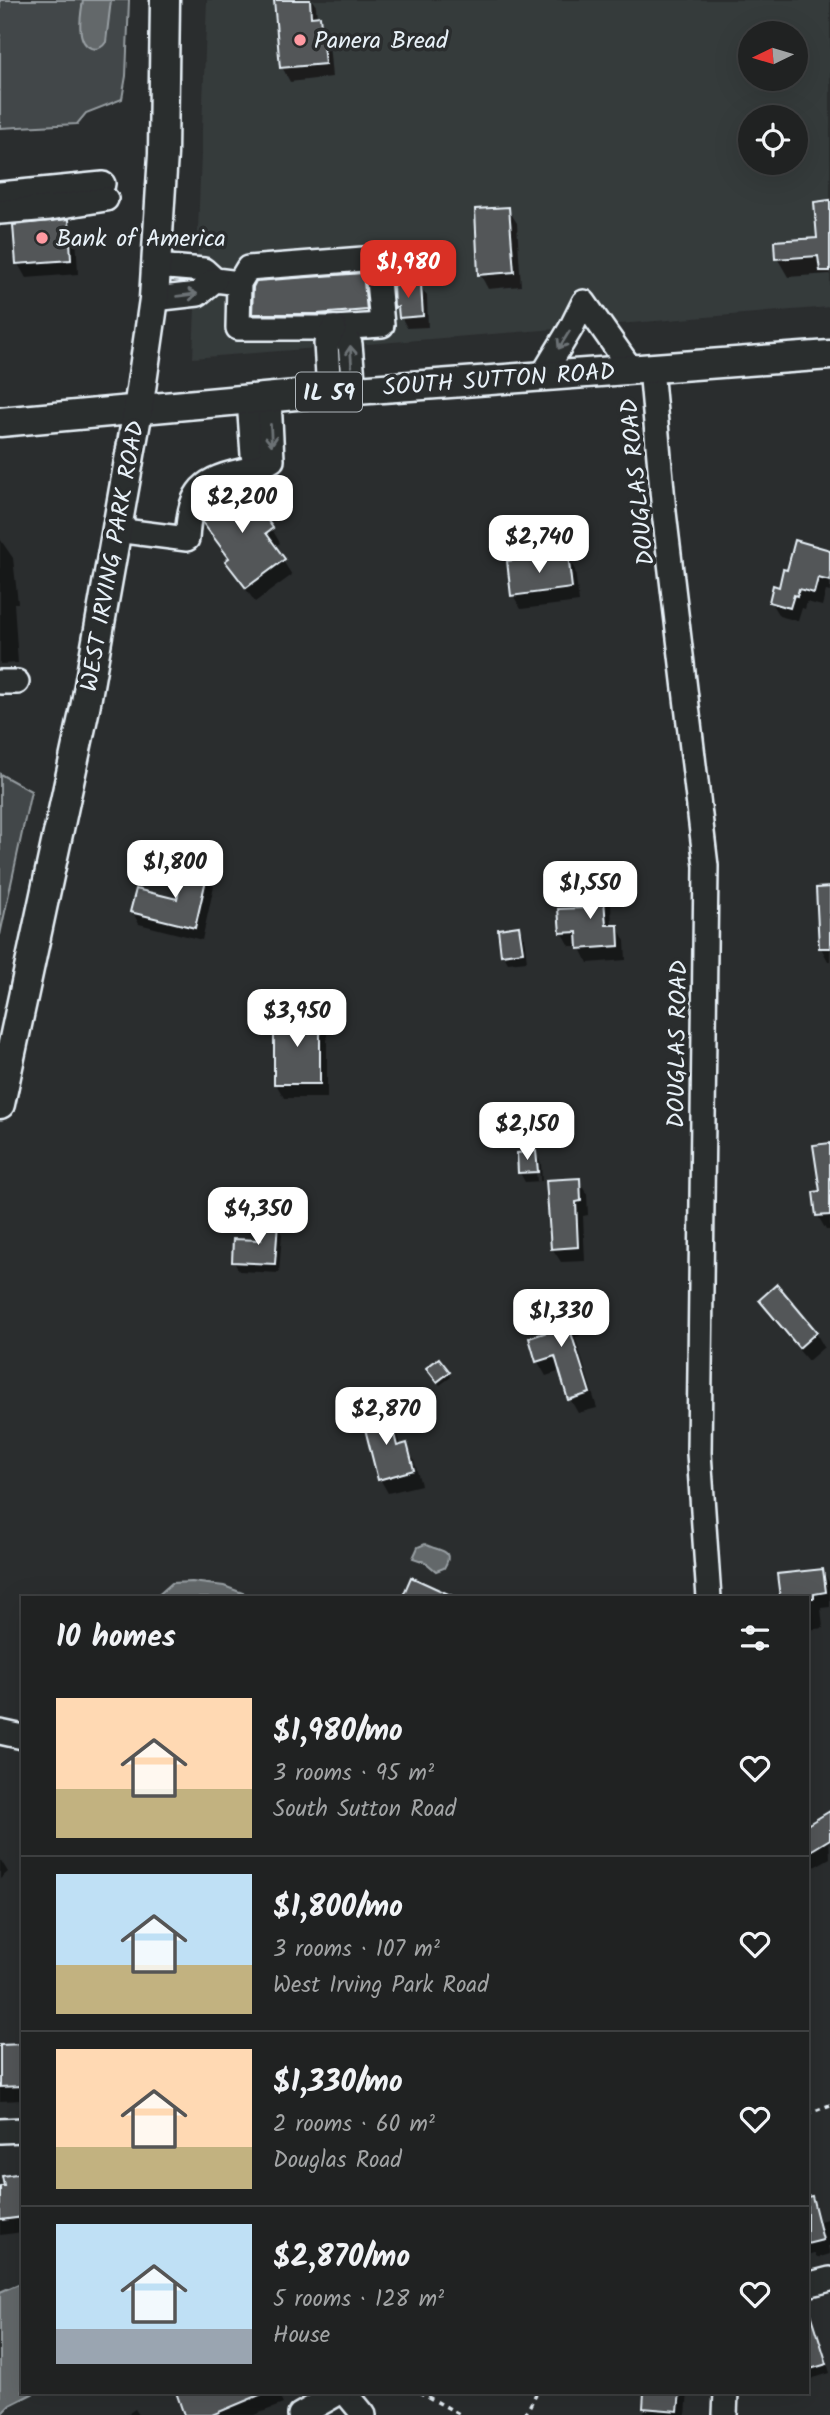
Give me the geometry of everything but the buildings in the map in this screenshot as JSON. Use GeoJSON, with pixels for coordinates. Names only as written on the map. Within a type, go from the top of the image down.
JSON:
{"type":"FeatureCollection","features":[{"type":"Feature","properties":{"kind":"main road","name":"WEST IRVING PARK ROAD"},"geometry":{"type":"LineString","coordinates":[[0,1104],[85,708],[138,410],[154,299],[163,154],[165,0]]}},
{"type":"Feature","properties":{"kind":"main road","name":"SOUTH SUTTON ROAD"},"geometry":{"type":"LineString","coordinates":[[0,422],[341,392],[830,355]]}},
{"type":"Feature","properties":{"kind":"street"},"geometry":{"type":"LineString","coordinates":[[2,199],[50,208],[104,188],[50,199]]}},
{"type":"Feature","properties":{"kind":"street"},"geometry":{"type":"LineString","coordinates":[[376,258],[382,325],[334,328],[238,328],[239,283],[248,268],[376,258]]}},
{"type":"Feature","properties":{"kind":"street"},"geometry":{"type":"LineString","coordinates":[[156,266],[204,270],[215,280],[239,283]]}},
{"type":"Feature","properties":{"kind":"street"},"geometry":{"type":"LineString","coordinates":[[154,299],[198,294],[215,280]]}},
{"type":"Feature","properties":{"kind":"street"},"geometry":{"type":"LineString","coordinates":[[542,376],[584,302],[641,368]]}},
{"type":"Feature","properties":{"kind":"street"},"geometry":{"type":"LineString","coordinates":[[334,328],[350,344],[341,392]]}},
{"type":"Feature","properties":{"kind":"street","name":"DOUGLAS ROAD"},"geometry":{"type":"LineString","coordinates":[[641,368],[664,512],[706,866],[699,1453],[709,1596]]}},
{"type":"Feature","properties":{"kind":"street"},"geometry":{"type":"LineString","coordinates":[[116,530],[187,539],[189,512],[196,494],[206,482],[222,475],[263,467],[272,460],[259,400]]}},
{"type":"Feature","properties":{"kind":"street"},"geometry":{"type":"LineString","coordinates":[[0,1732],[21,1737]]}},
{"type":"Feature","properties":{"kind":"street"},"geometry":{"type":"LineString","coordinates":[[0,2131],[21,2130]]}},
{"type":"Feature","properties":{"kind":"street"},"geometry":{"type":"LineString","coordinates":[[809,2284],[830,2279]]}},
{"type":"Feature","properties":{"kind":"street"},"geometry":{"type":"LineString","coordinates":[[300,2415],[338,2394]]}},
{"type":"Feature","properties":{"kind":"street"},"geometry":{"type":"LineString","coordinates":[[344,2394],[364,2415]]}},
{"type":"Feature","properties":{"kind":"street"},"geometry":{"type":"LineString","coordinates":[[725,2415],[726,2394]]}},
{"type":"Feature","properties":{"kind":"path"},"geometry":{"type":"LineString","coordinates":[[809,2113],[830,2105]]}},
{"type":"Feature","properties":{"kind":"path"},"geometry":{"type":"LineString","coordinates":[[423,2394],[461,2415]]}},
{"type":"Feature","properties":{"kind":"path"},"geometry":{"type":"LineString","coordinates":[[525,2415],[536,2394]]}},
{"type":"Feature","properties":{"kind":"shaded area"},"geometry":{"type":"Polygon","coordinates":[[[0,0],[129,0],[126,76],[122,99],[86,113],[77,124],[0,128],[0,0]]]}},
{"type":"Feature","properties":{"kind":"shaded area"},"geometry":{"type":"Polygon","coordinates":[[[83,0],[111,0],[106,42],[100,48],[91,48],[86,45],[81,34],[83,0]]]}},
{"type":"Feature","properties":{"kind":"shaded area"},"geometry":{"type":"Polygon","coordinates":[[[207,0],[830,0],[830,307],[193,358],[207,0]]]}},
{"type":"Feature","properties":{"kind":"shaded area"},"geometry":{"type":"Polygon","coordinates":[[[0,774],[31,791],[0,935],[0,774]]]}},
{"type":"Feature","properties":{"kind":"shaded area"},"geometry":{"type":"Polygon","coordinates":[[[425,1544],[447,1554],[444,1568],[436,1571],[425,1562],[413,1558],[418,1547],[425,1544]]]}},
{"type":"Feature","properties":{"kind":"shaded area"},"geometry":{"type":"Polygon","coordinates":[[[192,1582],[224,1586],[251,1596],[157,1596],[172,1583],[192,1582]]]}},
{"type":"Feature","properties":{"kind":"shaded area"},"geometry":{"type":"Polygon","coordinates":[[[21,2283],[21,2394],[32,2394],[10,2405],[0,2415],[0,2292],[21,2283]]]}},
{"type":"Feature","properties":{"kind":"place","name":"Panera Bread"},"geometry":{"type":"Point","coordinates":[300,40]}},
{"type":"Feature","properties":{"kind":"place","name":"Bank of America"},"geometry":{"type":"Point","coordinates":[42,238]}}]}
